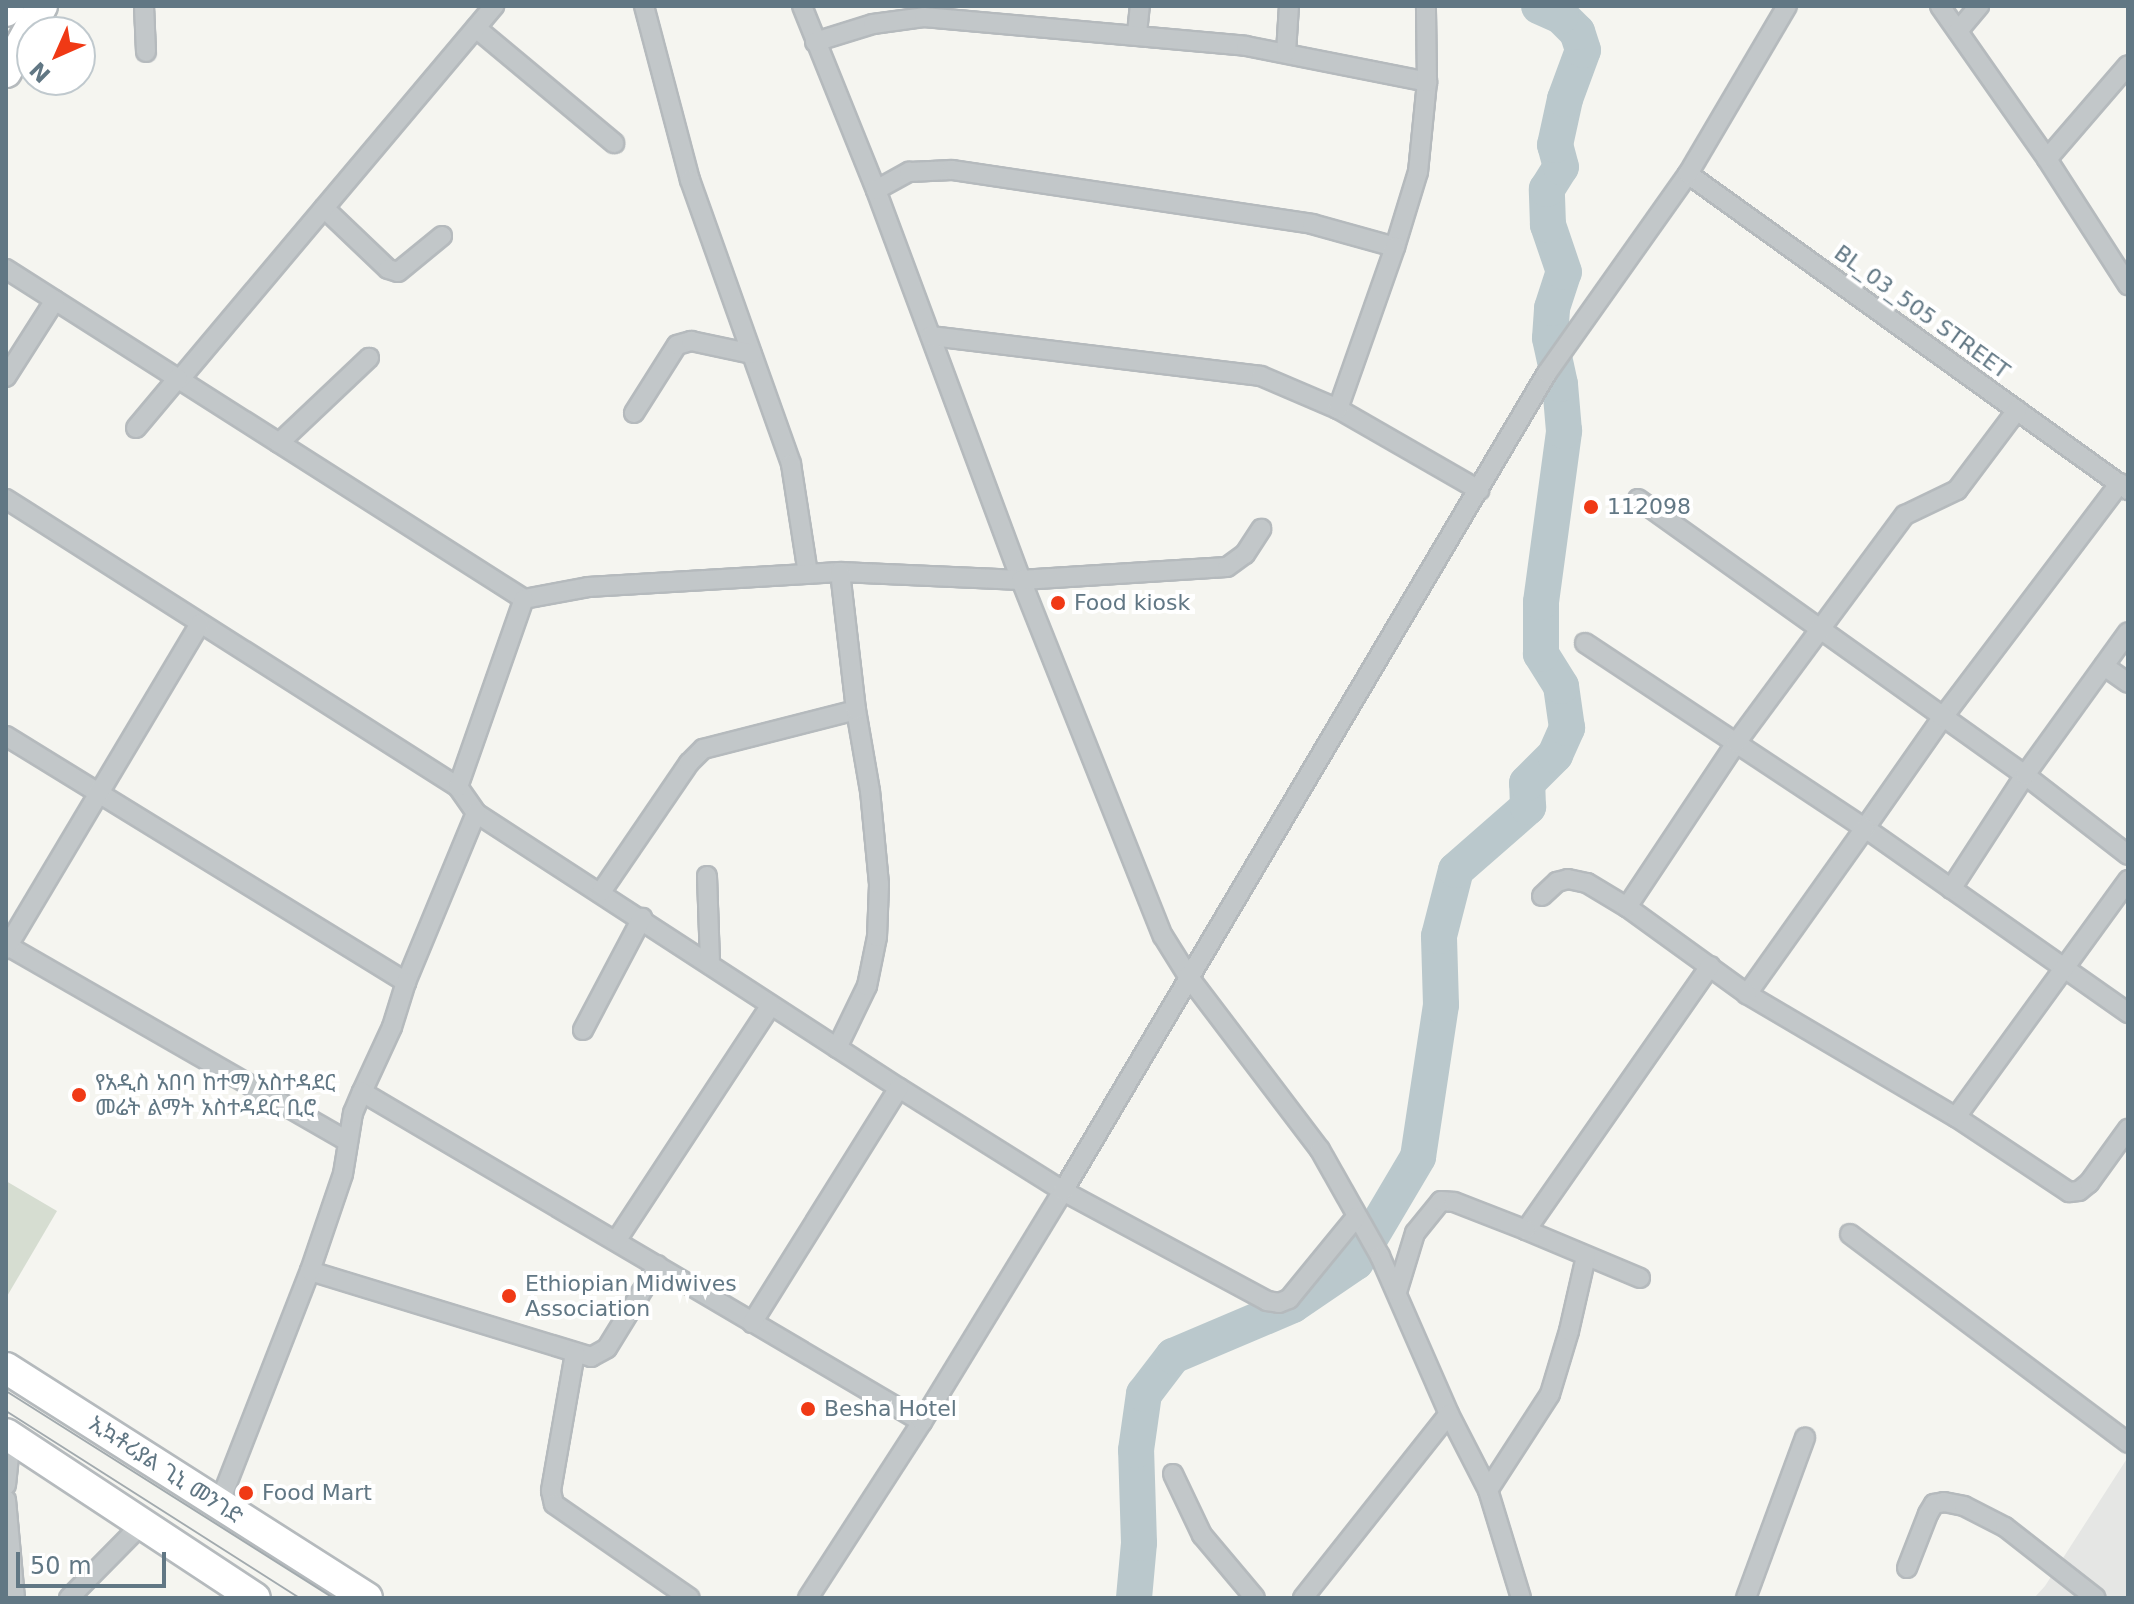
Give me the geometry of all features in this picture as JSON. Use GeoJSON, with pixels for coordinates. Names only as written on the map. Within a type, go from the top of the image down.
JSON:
{"type":"FeatureCollection","features":[{"type":"Feature","properties":{"kind":"main road"},"geometry":{"type":"LineString","coordinates":[[6,72],[42,6]]}},
{"type":"Feature","properties":{"kind":"main road","name":"ኢኳቶሪያል ጊኒ መንገድ"},"geometry":{"type":"LineString","coordinates":[[6,1368],[367,1598]]}},
{"type":"Feature","properties":{"kind":"main road"},"geometry":{"type":"LineString","coordinates":[[8,1436],[143,1523],[242,1594]]}},
{"type":"Feature","properties":{"kind":"street"},"geometry":{"type":"LineString","coordinates":[[144,6],[146,52]]}},
{"type":"Feature","properties":{"kind":"street"},"geometry":{"type":"LineString","coordinates":[[136,428],[494,6]]}},
{"type":"Feature","properties":{"kind":"street"},"geometry":{"type":"LineString","coordinates":[[644,6],[690,180],[791,464],[808,574]]}},
{"type":"Feature","properties":{"kind":"street"},"geometry":{"type":"LineString","coordinates":[[802,6],[876,190],[1021,580],[1163,936],[1188,976],[1320,1150],[1380,1256],[1449,1414],[1488,1490],[1521,1598]]}},
{"type":"Feature","properties":{"kind":"street"},"geometry":{"type":"LineString","coordinates":[[1137,33],[1140,6]]}},
{"type":"Feature","properties":{"kind":"street"},"geometry":{"type":"LineString","coordinates":[[1286,52],[1289,6]]}},
{"type":"Feature","properties":{"kind":"street"},"geometry":{"type":"LineString","coordinates":[[1338,409],[1418,172],[1427,82],[1426,6]]}},
{"type":"Feature","properties":{"kind":"street"},"geometry":{"type":"LineString","coordinates":[[808,1598],[922,1422],[1063,1191],[1547,373],[1688,174],[1787,6]]}},
{"type":"Feature","properties":{"kind":"street"},"geometry":{"type":"LineString","coordinates":[[1940,6],[2047,159],[2128,285]]}},
{"type":"Feature","properties":{"kind":"street"},"geometry":{"type":"LineString","coordinates":[[1958,31],[1979,6]]}},
{"type":"Feature","properties":{"kind":"street"},"geometry":{"type":"LineString","coordinates":[[815,42],[873,24],[932,11],[1286,52],[1427,82]]}},
{"type":"Feature","properties":{"kind":"street"},"geometry":{"type":"LineString","coordinates":[[476,28],[614,143]]}},
{"type":"Feature","properties":{"kind":"street"},"geometry":{"type":"LineString","coordinates":[[2047,159],[2128,65]]}},
{"type":"Feature","properties":{"kind":"street"},"geometry":{"type":"LineString","coordinates":[[876,190],[909,172],[952,170],[1312,224],[1395,247]]}},
{"type":"Feature","properties":{"kind":"street","name":"BL_03_505 STREET"},"geometry":{"type":"LineString","coordinates":[[1688,174],[2124,487]]}},
{"type":"Feature","properties":{"kind":"street"},"geometry":{"type":"LineString","coordinates":[[324,208],[388,269],[398,272],[442,236]]}},
{"type":"Feature","properties":{"kind":"street"},"geometry":{"type":"LineString","coordinates":[[6,269],[524,599],[588,587],[840,572],[1021,580],[1227,567],[1245,554],[1261,529]]}},
{"type":"Feature","properties":{"kind":"street"},"geometry":{"type":"LineString","coordinates":[[6,377],[55,300]]}},
{"type":"Feature","properties":{"kind":"street"},"geometry":{"type":"LineString","coordinates":[[931,336],[1261,376],[1338,409],[1479,490]]}},
{"type":"Feature","properties":{"kind":"street"},"geometry":{"type":"LineString","coordinates":[[634,413],[677,345],[691,341],[752,354]]}},
{"type":"Feature","properties":{"kind":"street"},"geometry":{"type":"LineString","coordinates":[[279,443],[369,358]]}},
{"type":"Feature","properties":{"kind":"street"},"geometry":{"type":"LineString","coordinates":[[1627,907],[1736,743],[1905,515],[1957,490],[2017,410]]}},
{"type":"Feature","properties":{"kind":"street"},"geometry":{"type":"LineString","coordinates":[[1747,994],[1942,718],[2124,487]]}},
{"type":"Feature","properties":{"kind":"street"},"geometry":{"type":"LineString","coordinates":[[6,499],[458,787],[476,813],[642,918],[899,1088],[1063,1191],[1267,1301],[1279,1303],[1289,1299],[1361,1225]]}},
{"type":"Feature","properties":{"kind":"street"},"geometry":{"type":"LineString","coordinates":[[1638,499],[1817,630],[2025,775],[2128,855]]}},
{"type":"Feature","properties":{"kind":"street"},"geometry":{"type":"LineString","coordinates":[[837,1048],[867,986],[877,937],[879,884],[870,791],[856,710],[840,572]]}},
{"type":"Feature","properties":{"kind":"street"},"geometry":{"type":"LineString","coordinates":[[458,787],[524,599]]}},
{"type":"Feature","properties":{"kind":"street"},"geometry":{"type":"LineString","coordinates":[[200,624],[7,947],[347,1141]]}},
{"type":"Feature","properties":{"kind":"street"},"geometry":{"type":"LineString","coordinates":[[1951,889],[2025,775],[2128,632]]}},
{"type":"Feature","properties":{"kind":"street"},"geometry":{"type":"LineString","coordinates":[[1585,643],[1865,828],[2128,1013]]}},
{"type":"Feature","properties":{"kind":"street"},"geometry":{"type":"LineString","coordinates":[[2104,666],[2128,683]]}},
{"type":"Feature","properties":{"kind":"street"},"geometry":{"type":"LineString","coordinates":[[601,892],[689,763],[703,749],[856,710]]}},
{"type":"Feature","properties":{"kind":"street"},"geometry":{"type":"LineString","coordinates":[[6,736],[406,982]]}},
{"type":"Feature","properties":{"kind":"street"},"geometry":{"type":"LineString","coordinates":[[219,1504],[310,1271],[343,1174],[347,1141],[362,1092],[392,1027],[406,982],[476,813]]}},
{"type":"Feature","properties":{"kind":"street"},"geometry":{"type":"LineString","coordinates":[[707,876],[710,964]]}},
{"type":"Feature","properties":{"kind":"street"},"geometry":{"type":"LineString","coordinates":[[1542,896],[1557,882],[1568,879],[1587,883],[1627,907],[1747,994],[1956,1117],[2069,1192],[2079,1191],[2089,1183],[2128,1129]]}},
{"type":"Feature","properties":{"kind":"street"},"geometry":{"type":"LineString","coordinates":[[1956,1117],[2128,880]]}},
{"type":"Feature","properties":{"kind":"street"},"geometry":{"type":"LineString","coordinates":[[583,1030],[642,918]]}},
{"type":"Feature","properties":{"kind":"street"},"geometry":{"type":"LineString","coordinates":[[1526,1230],[1710,966]]}},
{"type":"Feature","properties":{"kind":"street"},"geometry":{"type":"LineString","coordinates":[[616,1241],[771,1005]]}},
{"type":"Feature","properties":{"kind":"street"},"geometry":{"type":"LineString","coordinates":[[752,1323],[899,1088]]}},
{"type":"Feature","properties":{"kind":"street"},"geometry":{"type":"LineString","coordinates":[[362,1092],[922,1422]]}},
{"type":"Feature","properties":{"kind":"street"},"geometry":{"type":"LineString","coordinates":[[1397,1292],[1415,1233],[1441,1201],[1454,1202],[1640,1278]]}},
{"type":"Feature","properties":{"kind":"street"},"geometry":{"type":"LineString","coordinates":[[1850,1234],[2128,1443]]}},
{"type":"Feature","properties":{"kind":"street"},"geometry":{"type":"LineString","coordinates":[[1488,1490],[1550,1394],[1586,1256]]}},
{"type":"Feature","properties":{"kind":"street"},"geometry":{"type":"LineString","coordinates":[[310,1271],[591,1357],[607,1348],[658,1265]]}},
{"type":"Feature","properties":{"kind":"street"},"geometry":{"type":"LineString","coordinates":[[575,1353],[551,1491],[554,1504],[690,1598]]}},
{"type":"Feature","properties":{"kind":"street"},"geometry":{"type":"LineString","coordinates":[[1303,1598],[1449,1414]]}},
{"type":"Feature","properties":{"kind":"street"},"geometry":{"type":"LineString","coordinates":[[6,1485],[8,1436]]}},
{"type":"Feature","properties":{"kind":"street"},"geometry":{"type":"LineString","coordinates":[[1746,1598],[1805,1438]]}},
{"type":"Feature","properties":{"kind":"street"},"geometry":{"type":"LineString","coordinates":[[1173,1474],[1202,1535],[1255,1598]]}},
{"type":"Feature","properties":{"kind":"street"},"geometry":{"type":"LineString","coordinates":[[6,1500],[15,1598]]}},
{"type":"Feature","properties":{"kind":"street"},"geometry":{"type":"LineString","coordinates":[[1907,1568],[1928,1514],[1934,1504],[1944,1502],[1964,1506],[2005,1527],[2096,1598]]}},
{"type":"Feature","properties":{"kind":"street"},"geometry":{"type":"LineString","coordinates":[[69,1598],[143,1523]]}},
{"type":"Feature","properties":{"kind":"shaded area"},"geometry":{"type":"Polygon","coordinates":[[[6,1181],[57,1211],[6,1298],[6,1181]]]}},
{"type":"Feature","properties":{"kind":"shaded area"},"geometry":{"type":"Polygon","coordinates":[[[2128,1457],[2128,1598],[2034,1598],[2045,1586],[2128,1457]]]}},
{"type":"Feature","properties":{"kind":"waterway"},"geometry":{"type":"LineString","coordinates":[[1134,1598],[1139,1543],[1136,1450],[1144,1394],[1173,1356],[1293,1305],[1356,1262],[1418,1157],[1441,1005],[1439,936],[1456,870],[1528,807],[1527,783],[1555,755],[1567,728],[1561,686],[1541,654],[1541,602],[1564,431],[1560,384],[1550,338],[1552,308],[1564,272],[1548,225],[1547,189],[1561,167],[1555,145],[1565,99],[1583,50],[1577,32],[1561,16],[1539,6]]}},
{"type":"Feature","properties":{"kind":"tram line"},"geometry":{"type":"LineString","coordinates":[[6,1391],[334,1598]]}},
{"type":"Feature","properties":{"kind":"tram line"},"geometry":{"type":"LineString","coordinates":[[6,1411],[300,1598]]}},
{"type":"Feature","properties":{"kind":"place","name":"112098"},"geometry":{"type":"Point","coordinates":[1591,507]}},
{"type":"Feature","properties":{"kind":"place","name":"Food kiosk"},"geometry":{"type":"Point","coordinates":[1058,603]}},
{"type":"Feature","properties":{"kind":"place","name":"የአዲስ አበባ ከተማ አስተዳደር መሬት ልማት አስተዳደር ቢሮ"},"geometry":{"type":"Point","coordinates":[79,1095]}},
{"type":"Feature","properties":{"kind":"place","name":"Ethiopian Midwives Association"},"geometry":{"type":"Point","coordinates":[509,1296]}},
{"type":"Feature","properties":{"kind":"place","name":"Besha Hotel"},"geometry":{"type":"Point","coordinates":[808,1409]}},
{"type":"Feature","properties":{"kind":"place","name":"Food Mart"},"geometry":{"type":"Point","coordinates":[246,1493]}}]}
